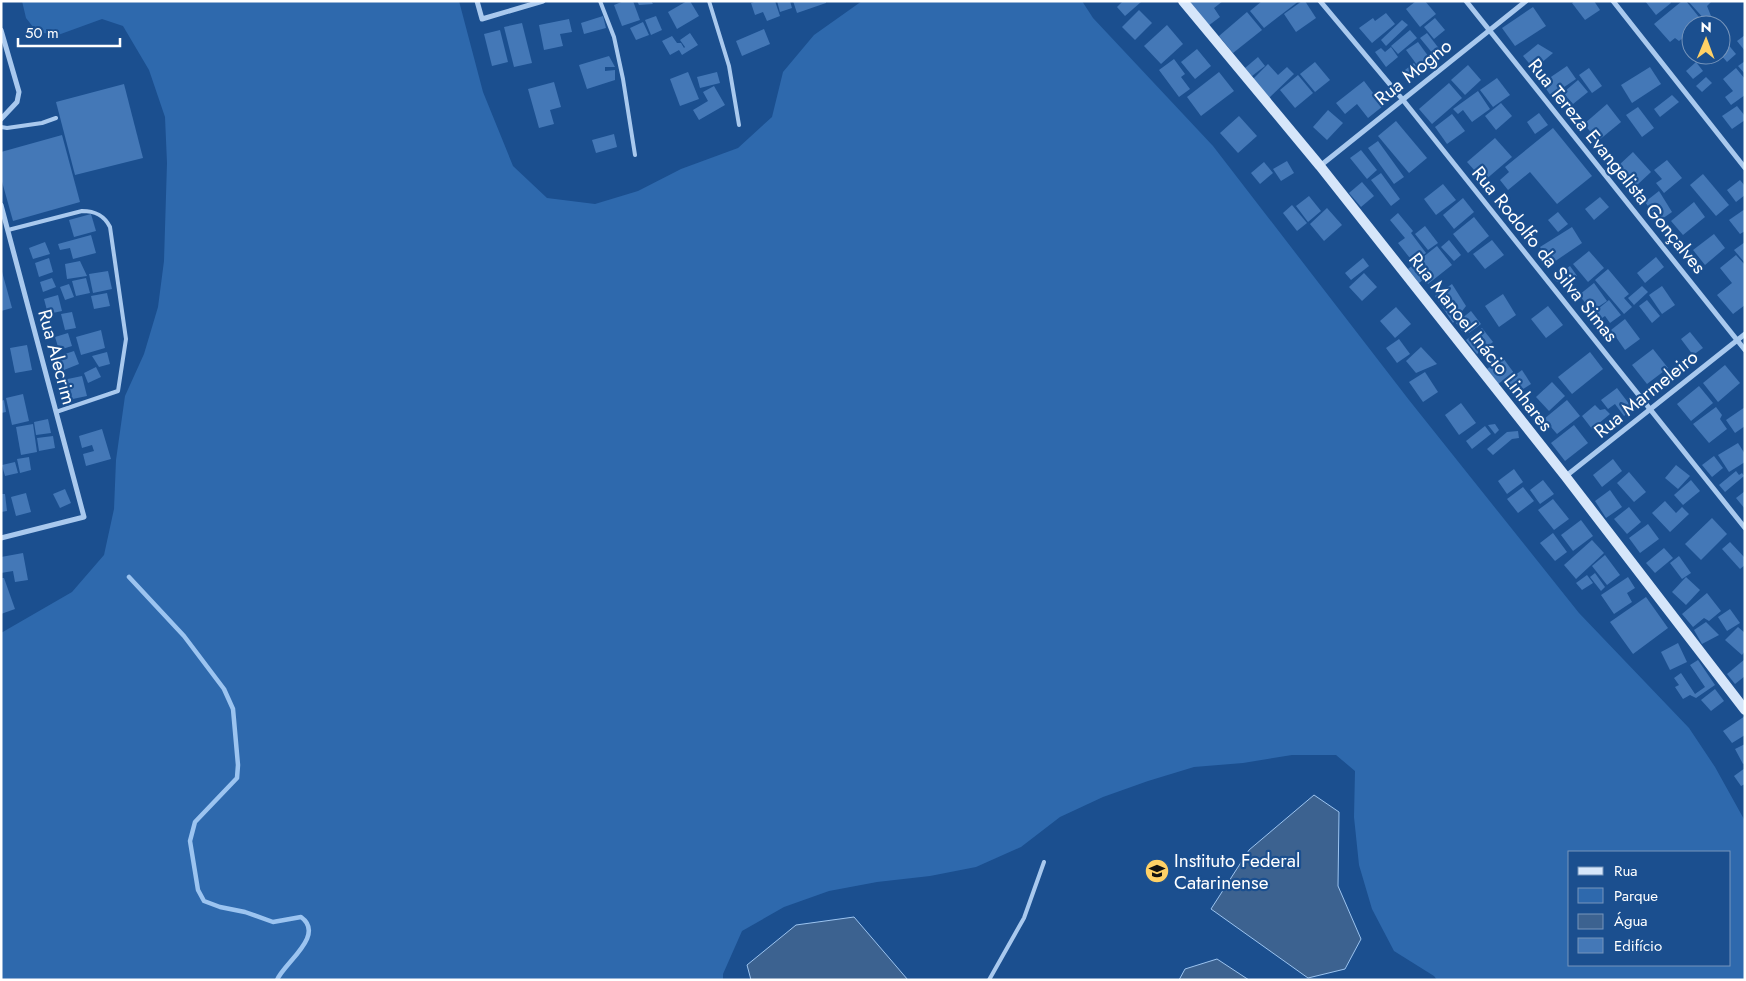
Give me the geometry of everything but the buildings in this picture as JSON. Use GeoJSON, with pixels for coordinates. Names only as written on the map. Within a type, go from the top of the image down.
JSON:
{"type":"FeatureCollection","features":[{"type":"Feature","properties":{"kind":"main road","name":"Rua Manoel Inácio Linhares"},"geometry":{"type":"LineString","coordinates":[[1183,1],[1320,166],[1566,477],[1745,710]]}},
{"type":"Feature","properties":{"kind":"street"},"geometry":{"type":"LineString","coordinates":[[477,1],[482,19],[543,1]]}},
{"type":"Feature","properties":{"kind":"street","name":"Rua Rodolfo da Silva Simas"},"geometry":{"type":"LineString","coordinates":[[1320,1],[1403,100],[1745,528]]}},
{"type":"Feature","properties":{"kind":"street","name":"Rua Tereza Evangelista Gonçalves"},"geometry":{"type":"LineString","coordinates":[[1466,1],[1745,350]]}},
{"type":"Feature","properties":{"kind":"street","name":"Rua Mogno"},"geometry":{"type":"LineString","coordinates":[[1320,166],[1526,1]]}},
{"type":"Feature","properties":{"kind":"street"},"geometry":{"type":"LineString","coordinates":[[1613,1],[1745,168]]}},
{"type":"Feature","properties":{"kind":"street"},"geometry":{"type":"LineString","coordinates":[[1,30],[19,92],[17,102],[1,119]]}},
{"type":"Feature","properties":{"kind":"street","name":"Rua Alecrim"},"geometry":{"type":"LineString","coordinates":[[1,205],[84,517],[1,538]]}},
{"type":"Feature","properties":{"kind":"street","name":"Rua Marmeleiro"},"geometry":{"type":"LineString","coordinates":[[1566,477],[1745,334]]}},
{"type":"Feature","properties":{"kind":"lane"},"geometry":{"type":"LineString","coordinates":[[600,1],[614,37],[623,79],[635,155]]}},
{"type":"Feature","properties":{"kind":"lane"},"geometry":{"type":"LineString","coordinates":[[709,1],[728,66],[739,125]]}},
{"type":"Feature","properties":{"kind":"lane"},"geometry":{"type":"LineString","coordinates":[[1,127],[7,128],[42,123],[56,118]]}},
{"type":"Feature","properties":{"kind":"lane"},"geometry":{"type":"LineString","coordinates":[[8,230],[82,211],[89,211],[102,216],[110,227],[126,339],[118,391],[56,412]]}},
{"type":"Feature","properties":{"kind":"lane"},"geometry":{"type":"LineString","coordinates":[[989,980],[1024,918],[1044,862]]}},
{"type":"Feature","properties":{"kind":"green space"},"geometry":{"type":"Polygon","coordinates":[[[22,1],[459,1],[483,92],[513,166],[547,198],[595,204],[638,191],[681,169],[738,148],[772,117],[783,72],[814,35],[862,1],[1082,1],[1093,18],[1213,146],[1409,400],[1579,613],[1689,728],[1715,767],[1745,821],[1745,980],[1437,980],[1434,976],[1394,951],[1372,909],[1359,865],[1354,817],[1355,771],[1336,755],[1292,755],[1243,763],[1194,767],[1148,781],[1103,797],[1060,817],[1021,847],[976,867],[829,891],[784,907],[742,931],[723,974],[723,980],[1,980],[1,633],[72,592],[104,555],[114,509],[116,460],[125,396],[144,354],[158,307],[164,261],[167,163],[165,117],[149,70],[123,26],[102,19],[58,35],[37,32],[26,18],[22,1]]]}},
{"type":"Feature","properties":{"kind":"water"},"geometry":{"type":"Polygon","coordinates":[[[1314,795],[1339,812],[1338,886],[1361,939],[1345,969],[1308,978],[1211,909],[1249,850],[1314,795]]]}},
{"type":"Feature","properties":{"kind":"water"},"geometry":{"type":"Polygon","coordinates":[[[854,917],[908,980],[751,980],[747,965],[796,925],[854,917]]]}},
{"type":"Feature","properties":{"kind":"water"},"geometry":{"type":"Polygon","coordinates":[[[1217,959],[1249,980],[1179,980],[1185,969],[1217,959]]]}},
{"type":"Feature","properties":{"kind":"waterway"},"geometry":{"type":"LineString","coordinates":[[129,577],[184,636],[224,689],[233,709],[238,765],[237,778],[195,822],[190,841],[198,890],[204,901],[273,922],[301,917],[307,924],[309,932],[306,940],[277,980]]}},
{"type":"Feature","properties":{"kind":"place","name":"Instituto Federal Catarinense"},"geometry":{"type":"Point","coordinates":[1157,871]}}]}
